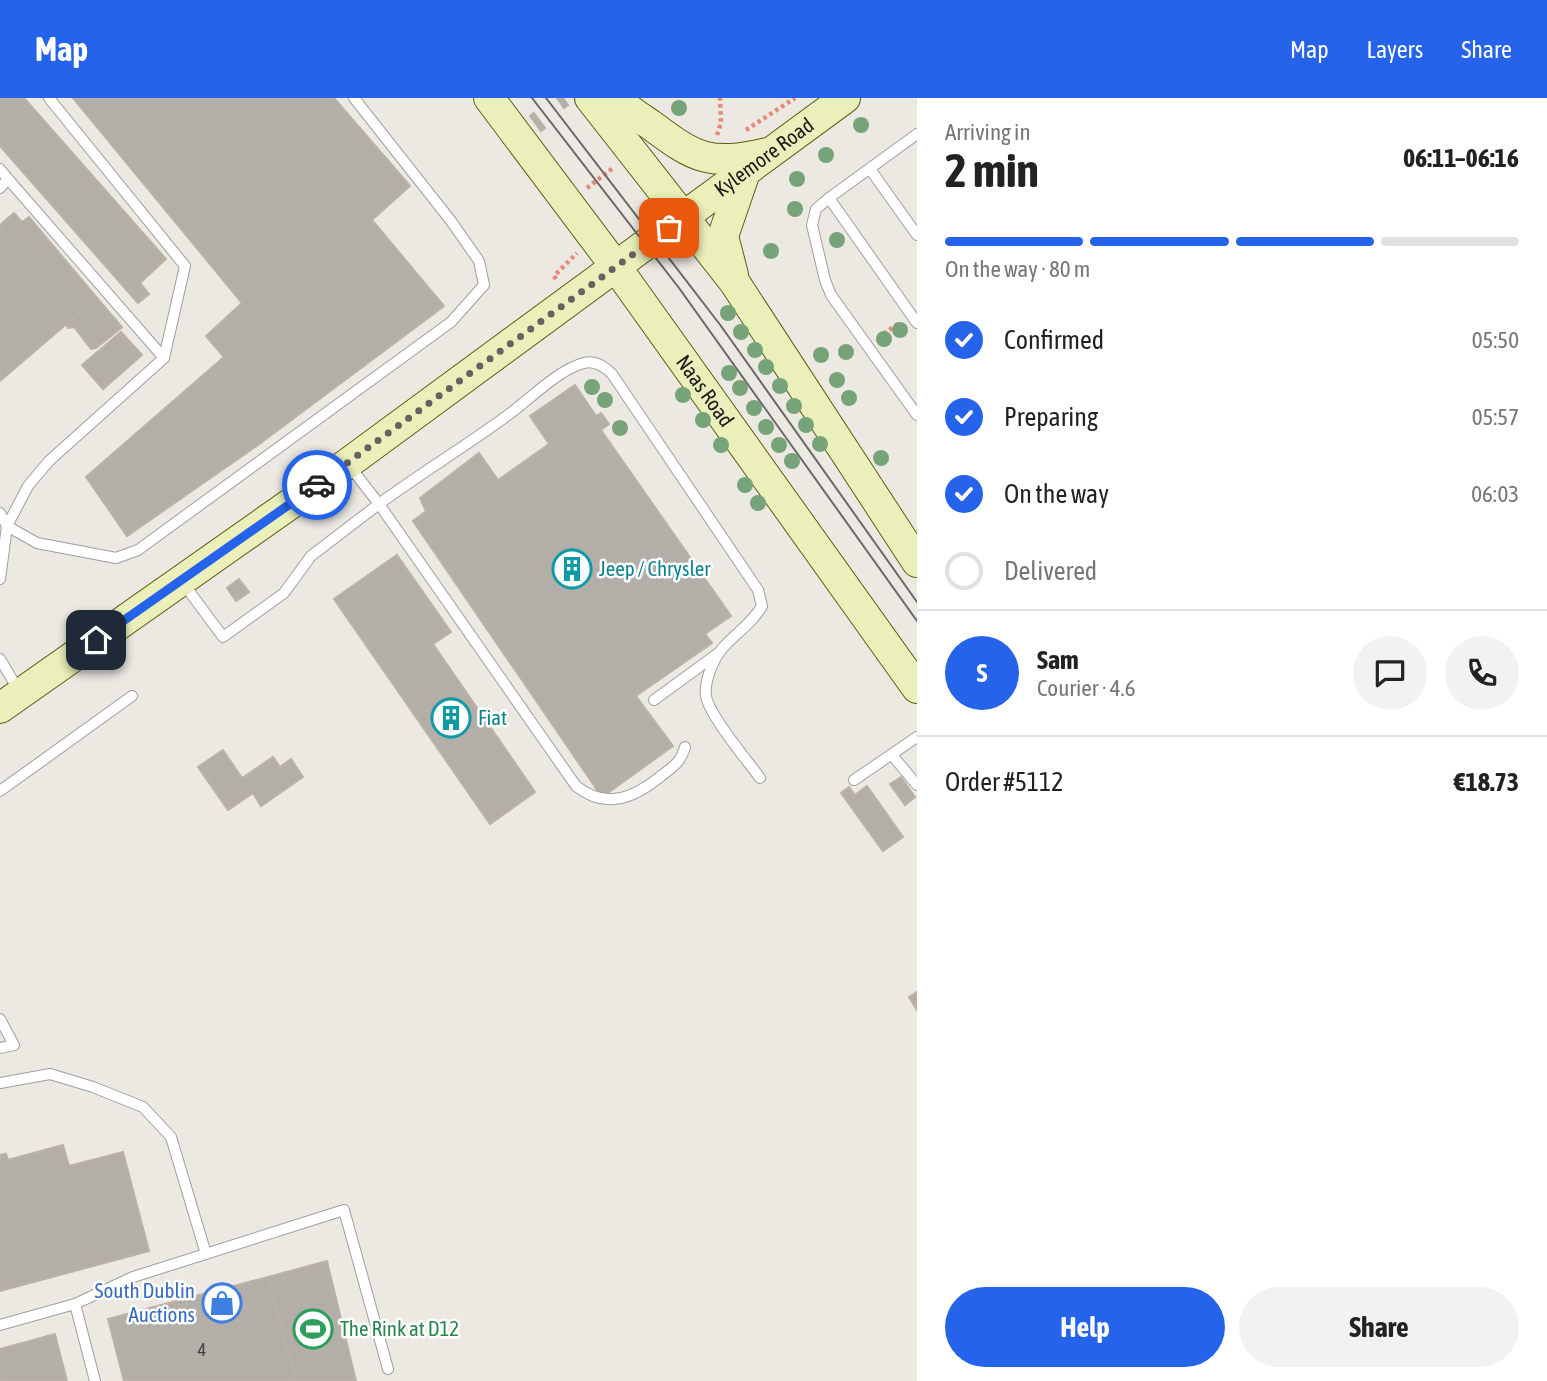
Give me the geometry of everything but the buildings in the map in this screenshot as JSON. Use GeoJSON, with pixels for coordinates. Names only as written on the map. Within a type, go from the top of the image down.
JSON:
{"type":"FeatureCollection","features":[{"type":"Feature","properties":{"kind":"main road","name":"Naas Road"},"geometry":{"type":"LineString","coordinates":[[489,98],[616,267],[917,688]]}},
{"type":"Feature","properties":{"kind":"main road"},"geometry":{"type":"LineString","coordinates":[[590,98],[735,283],[917,562]]}},
{"type":"Feature","properties":{"kind":"main road"},"geometry":{"type":"LineString","coordinates":[[616,98],[677,144],[704,158],[741,159],[772,152]]}},
{"type":"Feature","properties":{"kind":"main road","name":"Kylemore Road"},"geometry":{"type":"LineString","coordinates":[[10,701],[347,464],[845,98]]}},
{"type":"Feature","properties":{"kind":"main road"},"geometry":{"type":"LineString","coordinates":[[735,283],[723,236],[745,172]]}},
{"type":"Feature","properties":{"kind":"lane"},"geometry":{"type":"LineString","coordinates":[[0,576],[7,526],[29,485],[49,461],[164,358],[185,266],[49,98]]}},
{"type":"Feature","properties":{"kind":"lane"},"geometry":{"type":"LineString","coordinates":[[0,513],[7,526],[37,543],[116,558],[138,550],[451,322],[484,285],[479,261],[376,123],[354,98]]}},
{"type":"Feature","properties":{"kind":"lane"},"geometry":{"type":"LineString","coordinates":[[915,140],[829,198],[816,209],[812,225],[831,295],[917,415]]}},
{"type":"Feature","properties":{"kind":"lane"},"geometry":{"type":"LineString","coordinates":[[0,169],[4,183],[164,358]]}},
{"type":"Feature","properties":{"kind":"lane"},"geometry":{"type":"LineString","coordinates":[[870,169],[917,235]]}},
{"type":"Feature","properties":{"kind":"lane"},"geometry":{"type":"LineString","coordinates":[[829,198],[914,319]]}},
{"type":"Feature","properties":{"kind":"lane"},"geometry":{"type":"LineString","coordinates":[[181,581],[223,637],[284,593],[312,556],[379,504],[566,371],[587,362],[597,363],[612,374],[758,590],[762,606],[755,619],[738,631],[719,652],[654,700]]}},
{"type":"Feature","properties":{"kind":"lane"},"geometry":{"type":"LineString","coordinates":[[347,464],[379,504],[576,786],[585,794],[600,799],[630,797],[643,792],[681,760],[685,747]]}},
{"type":"Feature","properties":{"kind":"lane"},"geometry":{"type":"LineString","coordinates":[[719,652],[707,680],[706,697],[709,706],[760,778]]}},
{"type":"Feature","properties":{"kind":"lane"},"geometry":{"type":"LineString","coordinates":[[0,659],[10,701]]}},
{"type":"Feature","properties":{"kind":"lane"},"geometry":{"type":"LineString","coordinates":[[0,791],[132,696]]}},
{"type":"Feature","properties":{"kind":"lane"},"geometry":{"type":"LineString","coordinates":[[854,780],[917,737]]}},
{"type":"Feature","properties":{"kind":"lane"},"geometry":{"type":"LineString","coordinates":[[892,755],[917,785]]}},
{"type":"Feature","properties":{"kind":"lane"},"geometry":{"type":"LineString","coordinates":[[0,1019],[13,1045],[0,1048]]}},
{"type":"Feature","properties":{"kind":"lane"},"geometry":{"type":"LineString","coordinates":[[0,1083],[50,1074],[93,1087],[143,1107],[171,1137],[206,1254]]}},
{"type":"Feature","properties":{"kind":"lane"},"geometry":{"type":"LineString","coordinates":[[0,1325],[75,1304],[133,1277],[344,1210],[388,1369]]}},
{"type":"Feature","properties":{"kind":"lane"},"geometry":{"type":"LineString","coordinates":[[75,1304],[95,1381]]}},
{"type":"Feature","properties":{"kind":"path"},"geometry":{"type":"LineString","coordinates":[[714,138],[721,123],[720,98]]}},
{"type":"Feature","properties":{"kind":"path"},"geometry":{"type":"LineString","coordinates":[[737,136],[795,98]]}},
{"type":"Feature","properties":{"kind":"path"},"geometry":{"type":"LineString","coordinates":[[585,189],[613,168]]}},
{"type":"Feature","properties":{"kind":"path"},"geometry":{"type":"LineString","coordinates":[[867,346],[914,319]]}},
{"type":"Feature","properties":{"kind":"tram line"},"geometry":{"type":"LineString","coordinates":[[532,98],[679,288],[917,621]]}},
{"type":"Feature","properties":{"kind":"tram line"},"geometry":{"type":"LineString","coordinates":[[546,98],[721,326],[917,602]]}},
{"type":"Feature","properties":{"kind":"way so far"},"geometry":{"type":"LineString","coordinates":[[317,485],[669,228]]}},
{"type":"Feature","properties":{"kind":"place","name":"Jeep / Chrysler"},"geometry":{"type":"Point","coordinates":[572,569]}},
{"type":"Feature","properties":{"kind":"place","name":"Fiat"},"geometry":{"type":"Point","coordinates":[451,718]}},
{"type":"Feature","properties":{"kind":"place","name":"South Dublin Auctions"},"geometry":{"type":"Point","coordinates":[222,1303]}},
{"type":"Feature","properties":{"kind":"place","name":"The Rink at D12"},"geometry":{"type":"Point","coordinates":[313,1329]}},
{"type":"Feature","properties":{"kind":"route"},"geometry":{"type":"LineString","coordinates":[[96,640],[317,485]]}}]}
